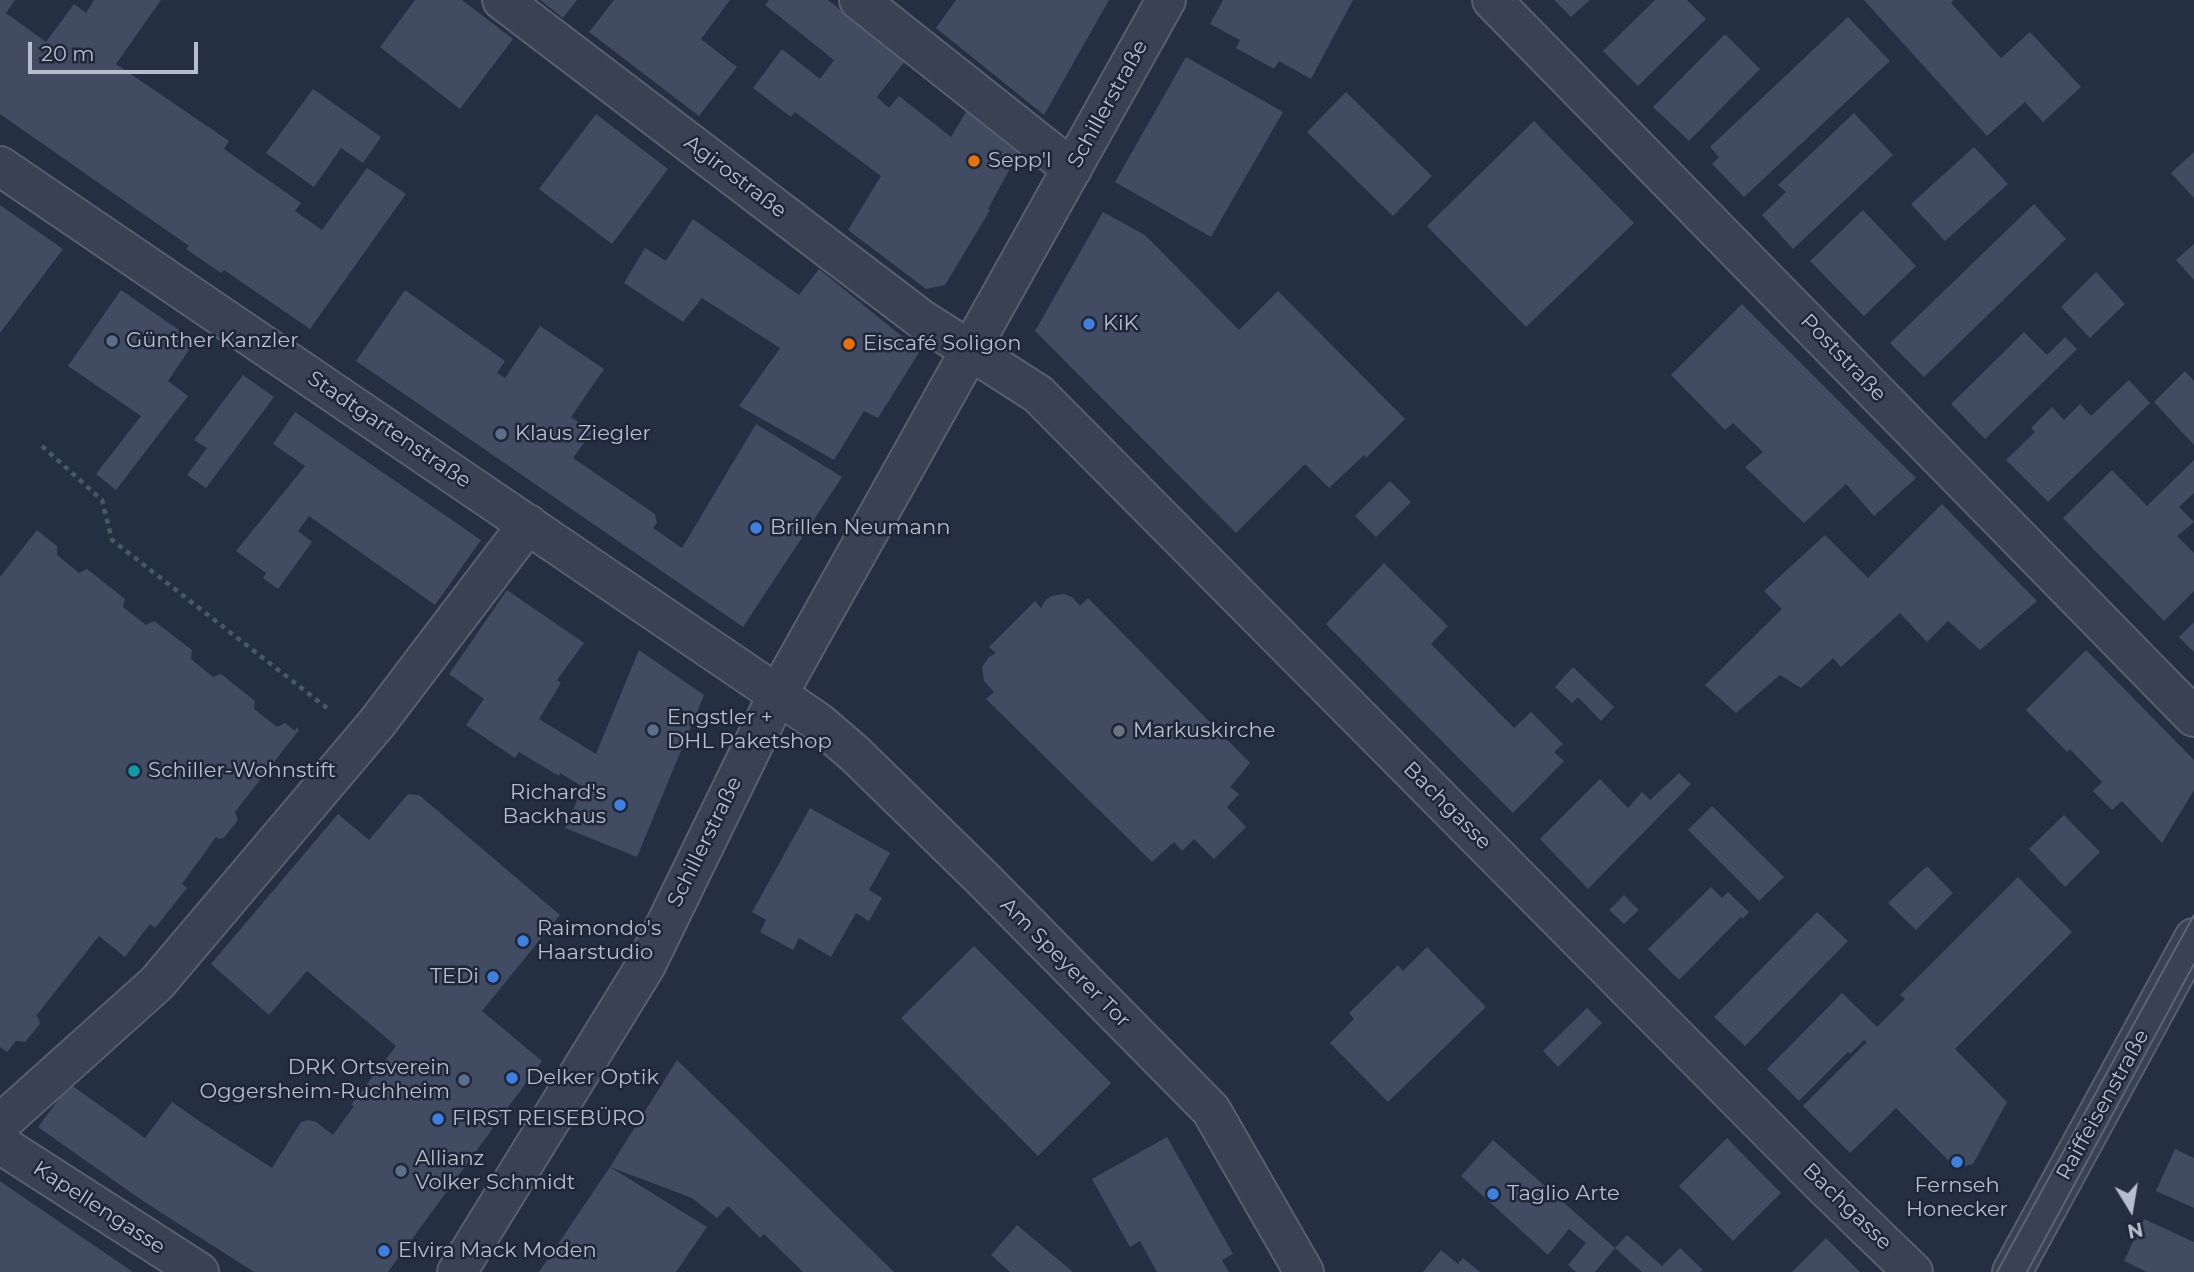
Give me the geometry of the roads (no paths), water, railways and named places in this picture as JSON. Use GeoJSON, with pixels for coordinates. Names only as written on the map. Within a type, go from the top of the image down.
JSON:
{"type":"FeatureCollection","features":[{"type":"Feature","properties":{"kind":"street","name":"Agirostraße"},"geometry":{"type":"LineString","coordinates":[[502,0],[921,318],[971,350]]}},
{"type":"Feature","properties":{"kind":"street"},"geometry":{"type":"LineString","coordinates":[[859,0],[1072,169]]}},
{"type":"Feature","properties":{"kind":"street","name":"Schillerstraße"},"geometry":{"type":"LineString","coordinates":[[457,1272],[646,965],[778,694],[1166,0]]}},
{"type":"Feature","properties":{"kind":"street","name":"Poststraße"},"geometry":{"type":"LineString","coordinates":[[1492,0],[2194,717]]}},
{"type":"Feature","properties":{"kind":"street","name":"Stadtgartenstraße"},"geometry":{"type":"LineString","coordinates":[[0,166],[778,694]]}},
{"type":"Feature","properties":{"kind":"street","name":"Bachgasse"},"geometry":{"type":"LineString","coordinates":[[971,350],[1038,394],[1804,1166],[1913,1272]]}},
{"type":"Feature","properties":{"kind":"street"},"geometry":{"type":"LineString","coordinates":[[0,1124],[157,983],[364,737],[528,524]]}},
{"type":"Feature","properties":{"kind":"street","name":"Am Speyerer Tor"},"geometry":{"type":"LineString","coordinates":[[778,694],[818,722],[855,754],[983,879],[1211,1110],[1304,1272]]}},
{"type":"Feature","properties":{"kind":"street","name":"Raiffeisenstraße"},"geometry":{"type":"LineString","coordinates":[[2012,1272],[2194,938]]}},
{"type":"Feature","properties":{"kind":"street","name":"Kapellengasse"},"geometry":{"type":"LineString","coordinates":[[0,1144],[199,1272]]}},
{"type":"Feature","properties":{"kind":"tram line"},"geometry":{"type":"LineString","coordinates":[[1997,1272],[2194,915]]}},
{"type":"Feature","properties":{"kind":"tram line"},"geometry":{"type":"LineString","coordinates":[[2027,1272],[2194,964]]}},
{"type":"Feature","properties":{"kind":"place","name":"Sepp'l"},"geometry":{"type":"Point","coordinates":[974,161]}},
{"type":"Feature","properties":{"kind":"place","name":"KiK"},"geometry":{"type":"Point","coordinates":[1089,324]}},
{"type":"Feature","properties":{"kind":"place","name":"Günther Kanzler"},"geometry":{"type":"Point","coordinates":[112,341]}},
{"type":"Feature","properties":{"kind":"place","name":"Eiscafé Soligon"},"geometry":{"type":"Point","coordinates":[849,344]}},
{"type":"Feature","properties":{"kind":"place","name":"Klaus Ziegler"},"geometry":{"type":"Point","coordinates":[501,434]}},
{"type":"Feature","properties":{"kind":"place","name":"Brillen Neumann"},"geometry":{"type":"Point","coordinates":[756,528]}},
{"type":"Feature","properties":{"kind":"place","name":"Engstler + DHL Paketshop"},"geometry":{"type":"Point","coordinates":[653,730]}},
{"type":"Feature","properties":{"kind":"place","name":"Markuskirche"},"geometry":{"type":"Point","coordinates":[1119,731]}},
{"type":"Feature","properties":{"kind":"place","name":"Schiller-Wohnstift"},"geometry":{"type":"Point","coordinates":[134,771]}},
{"type":"Feature","properties":{"kind":"place","name":"Richard's Backhaus"},"geometry":{"type":"Point","coordinates":[620,805]}},
{"type":"Feature","properties":{"kind":"place","name":"Raimondo's Haarstudio"},"geometry":{"type":"Point","coordinates":[523,941]}},
{"type":"Feature","properties":{"kind":"place","name":"TEDi"},"geometry":{"type":"Point","coordinates":[493,977]}},
{"type":"Feature","properties":{"kind":"place","name":"Delker Optik"},"geometry":{"type":"Point","coordinates":[512,1078]}},
{"type":"Feature","properties":{"kind":"place","name":"DRK Ortsverein Oggersheim-Ruchheim"},"geometry":{"type":"Point","coordinates":[464,1080]}},
{"type":"Feature","properties":{"kind":"place","name":"FIRST REISEBÜRO"},"geometry":{"type":"Point","coordinates":[438,1119]}},
{"type":"Feature","properties":{"kind":"place","name":"Fernseh Honecker"},"geometry":{"type":"Point","coordinates":[1957,1162]}},
{"type":"Feature","properties":{"kind":"place","name":"Allianz Volker Schmidt"},"geometry":{"type":"Point","coordinates":[401,1171]}},
{"type":"Feature","properties":{"kind":"place","name":"Taglio Arte"},"geometry":{"type":"Point","coordinates":[1493,1194]}},
{"type":"Feature","properties":{"kind":"place","name":"Elvira Mack Moden"},"geometry":{"type":"Point","coordinates":[384,1251]}}]}
